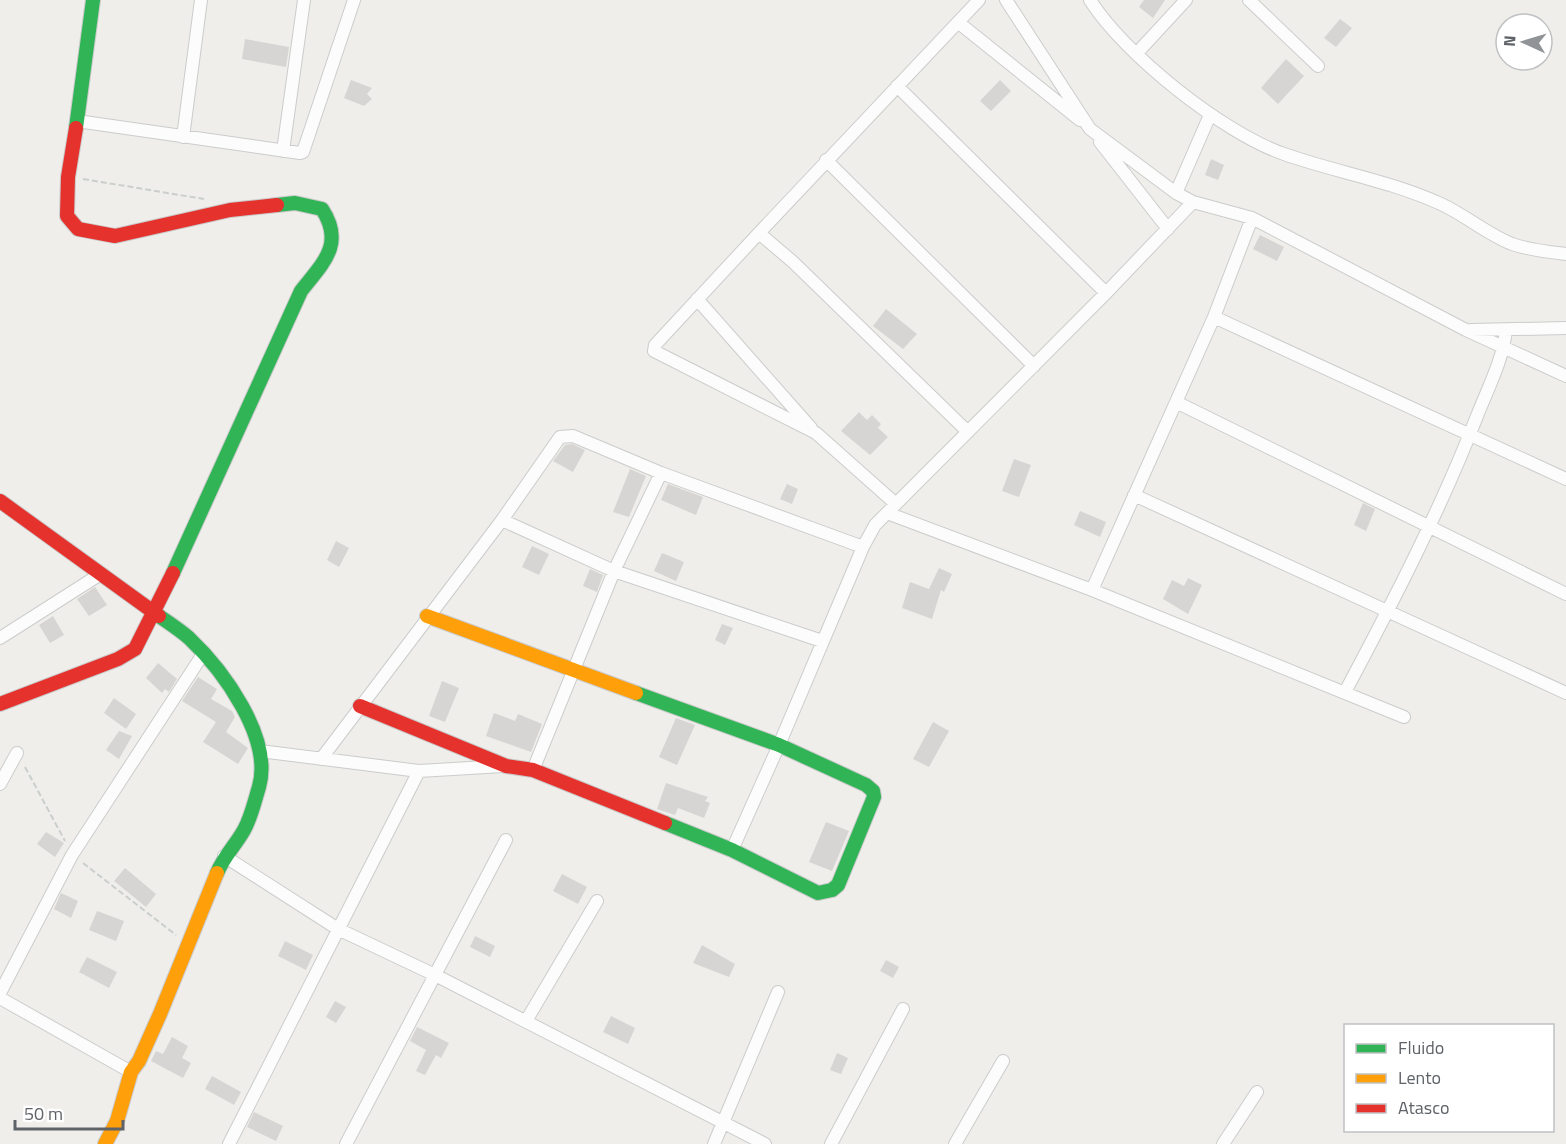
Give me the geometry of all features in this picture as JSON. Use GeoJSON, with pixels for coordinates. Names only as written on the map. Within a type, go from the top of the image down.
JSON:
{"type":"FeatureCollection","features":[{"type":"Feature","properties":{"kind":"street"},"geometry":{"type":"LineString","coordinates":[[0,704],[135,649],[156,612],[301,291],[322,263],[333,240],[332,226],[322,209],[295,203],[230,210],[115,236],[78,230],[67,216],[68,177],[93,0]]}},
{"type":"Feature","properties":{"kind":"street"},"geometry":{"type":"LineString","coordinates":[[183,137],[201,0]]}},
{"type":"Feature","properties":{"kind":"street"},"geometry":{"type":"LineString","coordinates":[[283,151],[304,0]]}},
{"type":"Feature","properties":{"kind":"street"},"geometry":{"type":"LineString","coordinates":[[77,121],[303,152],[354,0]]}},
{"type":"Feature","properties":{"kind":"street"},"geometry":{"type":"LineString","coordinates":[[816,433],[656,353],[654,345],[979,0]]}},
{"type":"Feature","properties":{"kind":"street"},"geometry":{"type":"LineString","coordinates":[[1006,0],[1090,129],[1168,229]]}},
{"type":"Feature","properties":{"kind":"street"},"geometry":{"type":"LineString","coordinates":[[1090,0],[1103,21],[1137,53],[1210,115],[1250,140],[1283,154],[1440,204],[1513,244],[1566,254]]}},
{"type":"Feature","properties":{"kind":"street"},"geometry":{"type":"LineString","coordinates":[[1137,53],[1186,0]]}},
{"type":"Feature","properties":{"kind":"street"},"geometry":{"type":"LineString","coordinates":[[1249,0],[1318,66]]}},
{"type":"Feature","properties":{"kind":"street"},"geometry":{"type":"LineString","coordinates":[[959,23],[1090,129],[1176,193],[1192,202],[1252,218],[1466,330],[1566,376]]}},
{"type":"Feature","properties":{"kind":"street"},"geometry":{"type":"LineString","coordinates":[[897,86],[1106,293]]}},
{"type":"Feature","properties":{"kind":"street"},"geometry":{"type":"LineString","coordinates":[[1176,193],[1210,115]]}},
{"type":"Feature","properties":{"kind":"street"},"geometry":{"type":"LineString","coordinates":[[826,160],[1034,366]]}},
{"type":"Feature","properties":{"kind":"street"},"geometry":{"type":"LineString","coordinates":[[732,850],[862,547],[875,525],[1106,293],[1192,202]]}},
{"type":"Feature","properties":{"kind":"street"},"geometry":{"type":"LineString","coordinates":[[1092,590],[1214,317],[1252,218]]}},
{"type":"Feature","properties":{"kind":"street"},"geometry":{"type":"LineString","coordinates":[[759,233],[793,262],[968,432]]}},
{"type":"Feature","properties":{"kind":"street"},"geometry":{"type":"LineString","coordinates":[[697,299],[816,433],[891,509],[1404,717]]}},
{"type":"Feature","properties":{"kind":"street"},"geometry":{"type":"LineString","coordinates":[[1214,317],[1566,479]]}},
{"type":"Feature","properties":{"kind":"street"},"geometry":{"type":"LineString","coordinates":[[1466,330],[1566,328]]}},
{"type":"Feature","properties":{"kind":"street"},"geometry":{"type":"LineString","coordinates":[[1345,692],[1430,527],[1471,434],[1504,348],[1506,330]]}},
{"type":"Feature","properties":{"kind":"street"},"geometry":{"type":"LineString","coordinates":[[1176,402],[1566,594]]}},
{"type":"Feature","properties":{"kind":"street"},"geometry":{"type":"LineString","coordinates":[[321,759],[427,616],[502,520],[554,444],[566,435],[661,473],[862,547]]}},
{"type":"Feature","properties":{"kind":"street"},"geometry":{"type":"LineString","coordinates":[[533,770],[614,571],[661,473]]}},
{"type":"Feature","properties":{"kind":"street"},"geometry":{"type":"LineString","coordinates":[[1134,495],[1566,693]]}},
{"type":"Feature","properties":{"kind":"street"},"geometry":{"type":"LineString","coordinates":[[0,501],[99,575],[156,612],[189,638],[233,690],[253,729],[260,750],[261,784],[244,830],[224,856],[160,1014],[139,1061],[131,1072],[117,1121],[105,1144]]}},
{"type":"Feature","properties":{"kind":"street"},"geometry":{"type":"LineString","coordinates":[[502,520],[614,571],[822,641]]}},
{"type":"Feature","properties":{"kind":"street"},"geometry":{"type":"LineString","coordinates":[[0,638],[99,575]]}},
{"type":"Feature","properties":{"kind":"street"},"geometry":{"type":"LineString","coordinates":[[260,750],[419,771],[506,766],[533,770],[732,850],[818,893],[832,890],[838,885],[874,797],[873,791],[866,785],[779,745],[427,616]]}},
{"type":"Feature","properties":{"kind":"street"},"geometry":{"type":"LineString","coordinates":[[0,993],[72,855],[203,654]]}},
{"type":"Feature","properties":{"kind":"street"},"geometry":{"type":"LineString","coordinates":[[360,706],[506,766]]}},
{"type":"Feature","properties":{"kind":"street"},"geometry":{"type":"LineString","coordinates":[[0,784],[17,753]]}},
{"type":"Feature","properties":{"kind":"street"},"geometry":{"type":"LineString","coordinates":[[230,1144],[419,771]]}},
{"type":"Feature","properties":{"kind":"street"},"geometry":{"type":"LineString","coordinates":[[346,1144],[506,840]]}},
{"type":"Feature","properties":{"kind":"street"},"geometry":{"type":"LineString","coordinates":[[224,856],[338,929],[435,975],[633,1079],[725,1122],[765,1144]]}},
{"type":"Feature","properties":{"kind":"street"},"geometry":{"type":"LineString","coordinates":[[526,1021],[597,901]]}},
{"type":"Feature","properties":{"kind":"street"},"geometry":{"type":"LineString","coordinates":[[714,1144],[778,992]]}},
{"type":"Feature","properties":{"kind":"street"},"geometry":{"type":"LineString","coordinates":[[0,998],[131,1072]]}},
{"type":"Feature","properties":{"kind":"street"},"geometry":{"type":"LineString","coordinates":[[831,1144],[903,1009]]}},
{"type":"Feature","properties":{"kind":"street"},"geometry":{"type":"LineString","coordinates":[[955,1144],[1003,1061]]}},
{"type":"Feature","properties":{"kind":"street"},"geometry":{"type":"LineString","coordinates":[[1223,1144],[1257,1092]]}},
{"type":"Feature","properties":{"kind":"path"},"geometry":{"type":"LineString","coordinates":[[68,177],[205,199]]}},
{"type":"Feature","properties":{"kind":"building"},"geometry":{"type":"Polygon","coordinates":[[[1144,0],[1165,0],[1153,18],[1139,7],[1144,0]]]}},
{"type":"Feature","properties":{"kind":"building"},"geometry":{"type":"Polygon","coordinates":[[[1340,19],[1352,28],[1336,47],[1324,38],[1340,19]]]}},
{"type":"Feature","properties":{"kind":"building"},"geometry":{"type":"Polygon","coordinates":[[[245,39],[289,47],[286,67],[242,59],[245,39]]]}},
{"type":"Feature","properties":{"kind":"building"},"geometry":{"type":"Polygon","coordinates":[[[1286,59],[1304,76],[1278,104],[1261,88],[1286,59]]]}},
{"type":"Feature","properties":{"kind":"building"},"geometry":{"type":"Polygon","coordinates":[[[351,80],[372,88],[367,94],[372,99],[364,106],[344,98],[351,80]]]}},
{"type":"Feature","properties":{"kind":"building"},"geometry":{"type":"Polygon","coordinates":[[[1000,80],[1011,91],[991,111],[980,101],[1000,80]]]}},
{"type":"Feature","properties":{"kind":"building"},"geometry":{"type":"Polygon","coordinates":[[[1211,159],[1224,165],[1218,180],[1205,175],[1211,159]]]}},
{"type":"Feature","properties":{"kind":"building"},"geometry":{"type":"Polygon","coordinates":[[[1260,235],[1284,247],[1277,261],[1253,249],[1260,235]]]}},
{"type":"Feature","properties":{"kind":"building"},"geometry":{"type":"Polygon","coordinates":[[[886,309],[917,334],[903,349],[873,326],[886,309]]]}},
{"type":"Feature","properties":{"kind":"building"},"geometry":{"type":"Polygon","coordinates":[[[859,412],[867,420],[872,415],[881,424],[878,428],[888,437],[870,455],[841,431],[859,412]]]}},
{"type":"Feature","properties":{"kind":"building"},"geometry":{"type":"Polygon","coordinates":[[[572,444],[585,450],[573,472],[553,461],[565,445],[572,444]]]}},
{"type":"Feature","properties":{"kind":"building"},"geometry":{"type":"Polygon","coordinates":[[[1014,459],[1031,465],[1019,497],[1002,491],[1014,459]]]}},
{"type":"Feature","properties":{"kind":"building"},"geometry":{"type":"Polygon","coordinates":[[[630,469],[646,476],[629,517],[613,512],[630,469]]]}},
{"type":"Feature","properties":{"kind":"building"},"geometry":{"type":"Polygon","coordinates":[[[668,484],[703,497],[696,515],[661,500],[668,484]]]}},
{"type":"Feature","properties":{"kind":"building"},"geometry":{"type":"Polygon","coordinates":[[[787,484],[798,489],[792,504],[780,499],[787,484]]]}},
{"type":"Feature","properties":{"kind":"building"},"geometry":{"type":"Polygon","coordinates":[[[1363,503],[1375,509],[1366,531],[1354,525],[1363,503]]]}},
{"type":"Feature","properties":{"kind":"building"},"geometry":{"type":"Polygon","coordinates":[[[1080,511],[1106,522],[1100,537],[1074,525],[1080,511]]]}},
{"type":"Feature","properties":{"kind":"building"},"geometry":{"type":"Polygon","coordinates":[[[336,541],[349,548],[339,567],[327,560],[336,541]]]}},
{"type":"Feature","properties":{"kind":"building"},"geometry":{"type":"Polygon","coordinates":[[[532,546],[549,554],[539,575],[522,567],[532,546]]]}},
{"type":"Feature","properties":{"kind":"building"},"geometry":{"type":"Polygon","coordinates":[[[662,553],[684,562],[676,581],[654,571],[662,553]]]}},
{"type":"Feature","properties":{"kind":"building"},"geometry":{"type":"Polygon","coordinates":[[[939,568],[952,574],[944,592],[941,590],[932,619],[902,608],[910,582],[929,589],[939,568]]]}},
{"type":"Feature","properties":{"kind":"building"},"geometry":{"type":"Polygon","coordinates":[[[590,569],[603,575],[597,592],[583,586],[590,569]]]}},
{"type":"Feature","properties":{"kind":"building"},"geometry":{"type":"Polygon","coordinates":[[[1188,578],[1202,585],[1188,614],[1163,599],[1172,580],[1184,586],[1188,578]]]}},
{"type":"Feature","properties":{"kind":"building"},"geometry":{"type":"Polygon","coordinates":[[[95,587],[107,605],[89,616],[77,599],[95,587]]]}},
{"type":"Feature","properties":{"kind":"building"},"geometry":{"type":"Polygon","coordinates":[[[53,616],[64,635],[50,643],[39,625],[53,616]]]}},
{"type":"Feature","properties":{"kind":"building"},"geometry":{"type":"Polygon","coordinates":[[[722,624],[733,628],[725,645],[715,640],[722,624]]]}},
{"type":"Feature","properties":{"kind":"building"},"geometry":{"type":"Polygon","coordinates":[[[158,663],[177,679],[169,692],[165,689],[162,693],[146,678],[158,663]]]}},
{"type":"Feature","properties":{"kind":"building"},"geometry":{"type":"Polygon","coordinates":[[[198,677],[217,689],[211,699],[232,711],[235,717],[226,732],[248,748],[238,764],[203,742],[216,722],[182,701],[198,677]]]}},
{"type":"Feature","properties":{"kind":"building"},"geometry":{"type":"Polygon","coordinates":[[[442,681],[459,688],[445,722],[429,716],[442,681]]]}},
{"type":"Feature","properties":{"kind":"building"},"geometry":{"type":"Polygon","coordinates":[[[114,698],[136,714],[126,729],[104,713],[114,698]]]}},
{"type":"Feature","properties":{"kind":"building"},"geometry":{"type":"Polygon","coordinates":[[[494,713],[515,721],[518,714],[542,724],[531,752],[486,736],[494,713]]]}},
{"type":"Feature","properties":{"kind":"building"},"geometry":{"type":"Polygon","coordinates":[[[676,718],[695,725],[677,765],[659,757],[676,718]]]}},
{"type":"Feature","properties":{"kind":"building"},"geometry":{"type":"Polygon","coordinates":[[[933,722],[949,731],[929,767],[913,759],[933,722]]]}},
{"type":"Feature","properties":{"kind":"building"},"geometry":{"type":"Polygon","coordinates":[[[119,731],[132,736],[119,759],[106,750],[119,731]]]}},
{"type":"Feature","properties":{"kind":"building"},"geometry":{"type":"Polygon","coordinates":[[[666,783],[708,797],[705,801],[710,803],[704,818],[678,808],[675,815],[657,809],[666,783]]]}},
{"type":"Feature","properties":{"kind":"building"},"geometry":{"type":"Polygon","coordinates":[[[826,822],[849,831],[832,871],[809,862],[826,822]]]}},
{"type":"Feature","properties":{"kind":"building"},"geometry":{"type":"Polygon","coordinates":[[[46,832],[64,843],[55,857],[37,844],[46,832]]]}},
{"type":"Feature","properties":{"kind":"building"},"geometry":{"type":"Polygon","coordinates":[[[125,868],[156,894],[146,907],[114,881],[125,868]]]}},
{"type":"Feature","properties":{"kind":"building"},"geometry":{"type":"Polygon","coordinates":[[[562,874],[587,887],[578,904],[553,891],[562,874]]]}},
{"type":"Feature","properties":{"kind":"building"},"geometry":{"type":"Polygon","coordinates":[[[61,893],[78,901],[71,918],[54,909],[61,893]]]}},
{"type":"Feature","properties":{"kind":"building"},"geometry":{"type":"Polygon","coordinates":[[[97,911],[124,921],[116,941],[89,930],[97,911]]]}},
{"type":"Feature","properties":{"kind":"building"},"geometry":{"type":"Polygon","coordinates":[[[475,936],[495,946],[490,957],[470,947],[475,936]]]}},
{"type":"Feature","properties":{"kind":"building"},"geometry":{"type":"Polygon","coordinates":[[[285,941],[313,955],[306,970],[278,956],[285,941]]]}},
{"type":"Feature","properties":{"kind":"building"},"geometry":{"type":"Polygon","coordinates":[[[702,945],[735,964],[729,977],[693,963],[702,945]]]}},
{"type":"Feature","properties":{"kind":"building"},"geometry":{"type":"Polygon","coordinates":[[[87,957],[117,972],[109,988],[79,972],[87,957]]]}},
{"type":"Feature","properties":{"kind":"building"},"geometry":{"type":"Polygon","coordinates":[[[886,960],[899,967],[893,978],[880,971],[886,960]]]}},
{"type":"Feature","properties":{"kind":"building"},"geometry":{"type":"Polygon","coordinates":[[[335,1001],[346,1007],[336,1023],[326,1017],[335,1001]]]}},
{"type":"Feature","properties":{"kind":"building"},"geometry":{"type":"Polygon","coordinates":[[[611,1016],[635,1028],[628,1044],[603,1032],[611,1016]]]}},
{"type":"Feature","properties":{"kind":"building"},"geometry":{"type":"Polygon","coordinates":[[[417,1027],[449,1043],[441,1058],[436,1055],[425,1075],[416,1071],[426,1050],[410,1041],[417,1027]]]}},
{"type":"Feature","properties":{"kind":"building"},"geometry":{"type":"Polygon","coordinates":[[[172,1037],[188,1046],[182,1058],[191,1063],[183,1078],[151,1061],[156,1051],[163,1054],[172,1037]]]}},
{"type":"Feature","properties":{"kind":"building"},"geometry":{"type":"Polygon","coordinates":[[[837,1053],[848,1058],[841,1074],[830,1070],[837,1053]]]}},
{"type":"Feature","properties":{"kind":"building"},"geometry":{"type":"Polygon","coordinates":[[[212,1076],[241,1092],[234,1105],[205,1089],[212,1076]]]}},
{"type":"Feature","properties":{"kind":"building"},"geometry":{"type":"Polygon","coordinates":[[[254,1112],[283,1126],[276,1141],[247,1127],[254,1112]]]}},
{"type":"Feature","properties":{"kind":"traffic: fast"},"geometry":{"type":"LineString","coordinates":[[76,128],[93,0]]}},
{"type":"Feature","properties":{"kind":"traffic: fast"},"geometry":{"type":"LineString","coordinates":[[173,573],[301,291],[323,262],[331,243],[332,233],[329,221],[322,209],[295,203],[277,205]]}},
{"type":"Feature","properties":{"kind":"traffic: fast"},"geometry":{"type":"LineString","coordinates":[[159,616],[189,638],[230,686],[252,727],[259,748],[261,768],[259,787],[251,815],[217,873]]}},
{"type":"Feature","properties":{"kind":"traffic: fast"},"geometry":{"type":"LineString","coordinates":[[636,693],[779,745],[866,785],[873,791],[874,797],[838,885],[832,890],[818,893],[732,850],[665,823]]}},
{"type":"Feature","properties":{"kind":"traffic: slow"},"geometry":{"type":"LineString","coordinates":[[427,616],[636,693]]}},
{"type":"Feature","properties":{"kind":"traffic: slow"},"geometry":{"type":"LineString","coordinates":[[105,1144],[117,1121],[131,1072],[139,1061],[160,1014],[217,873]]}},
{"type":"Feature","properties":{"kind":"traffic: jam"},"geometry":{"type":"LineString","coordinates":[[76,128],[68,177],[67,216],[78,229],[115,236],[230,210],[277,205]]}},
{"type":"Feature","properties":{"kind":"traffic: jam"},"geometry":{"type":"LineString","coordinates":[[0,501],[159,616]]}},
{"type":"Feature","properties":{"kind":"traffic: jam"},"geometry":{"type":"LineString","coordinates":[[0,704],[118,659],[135,649],[173,573]]}},
{"type":"Feature","properties":{"kind":"traffic: jam"},"geometry":{"type":"LineString","coordinates":[[360,706],[506,766],[533,770],[665,823]]}}]}
